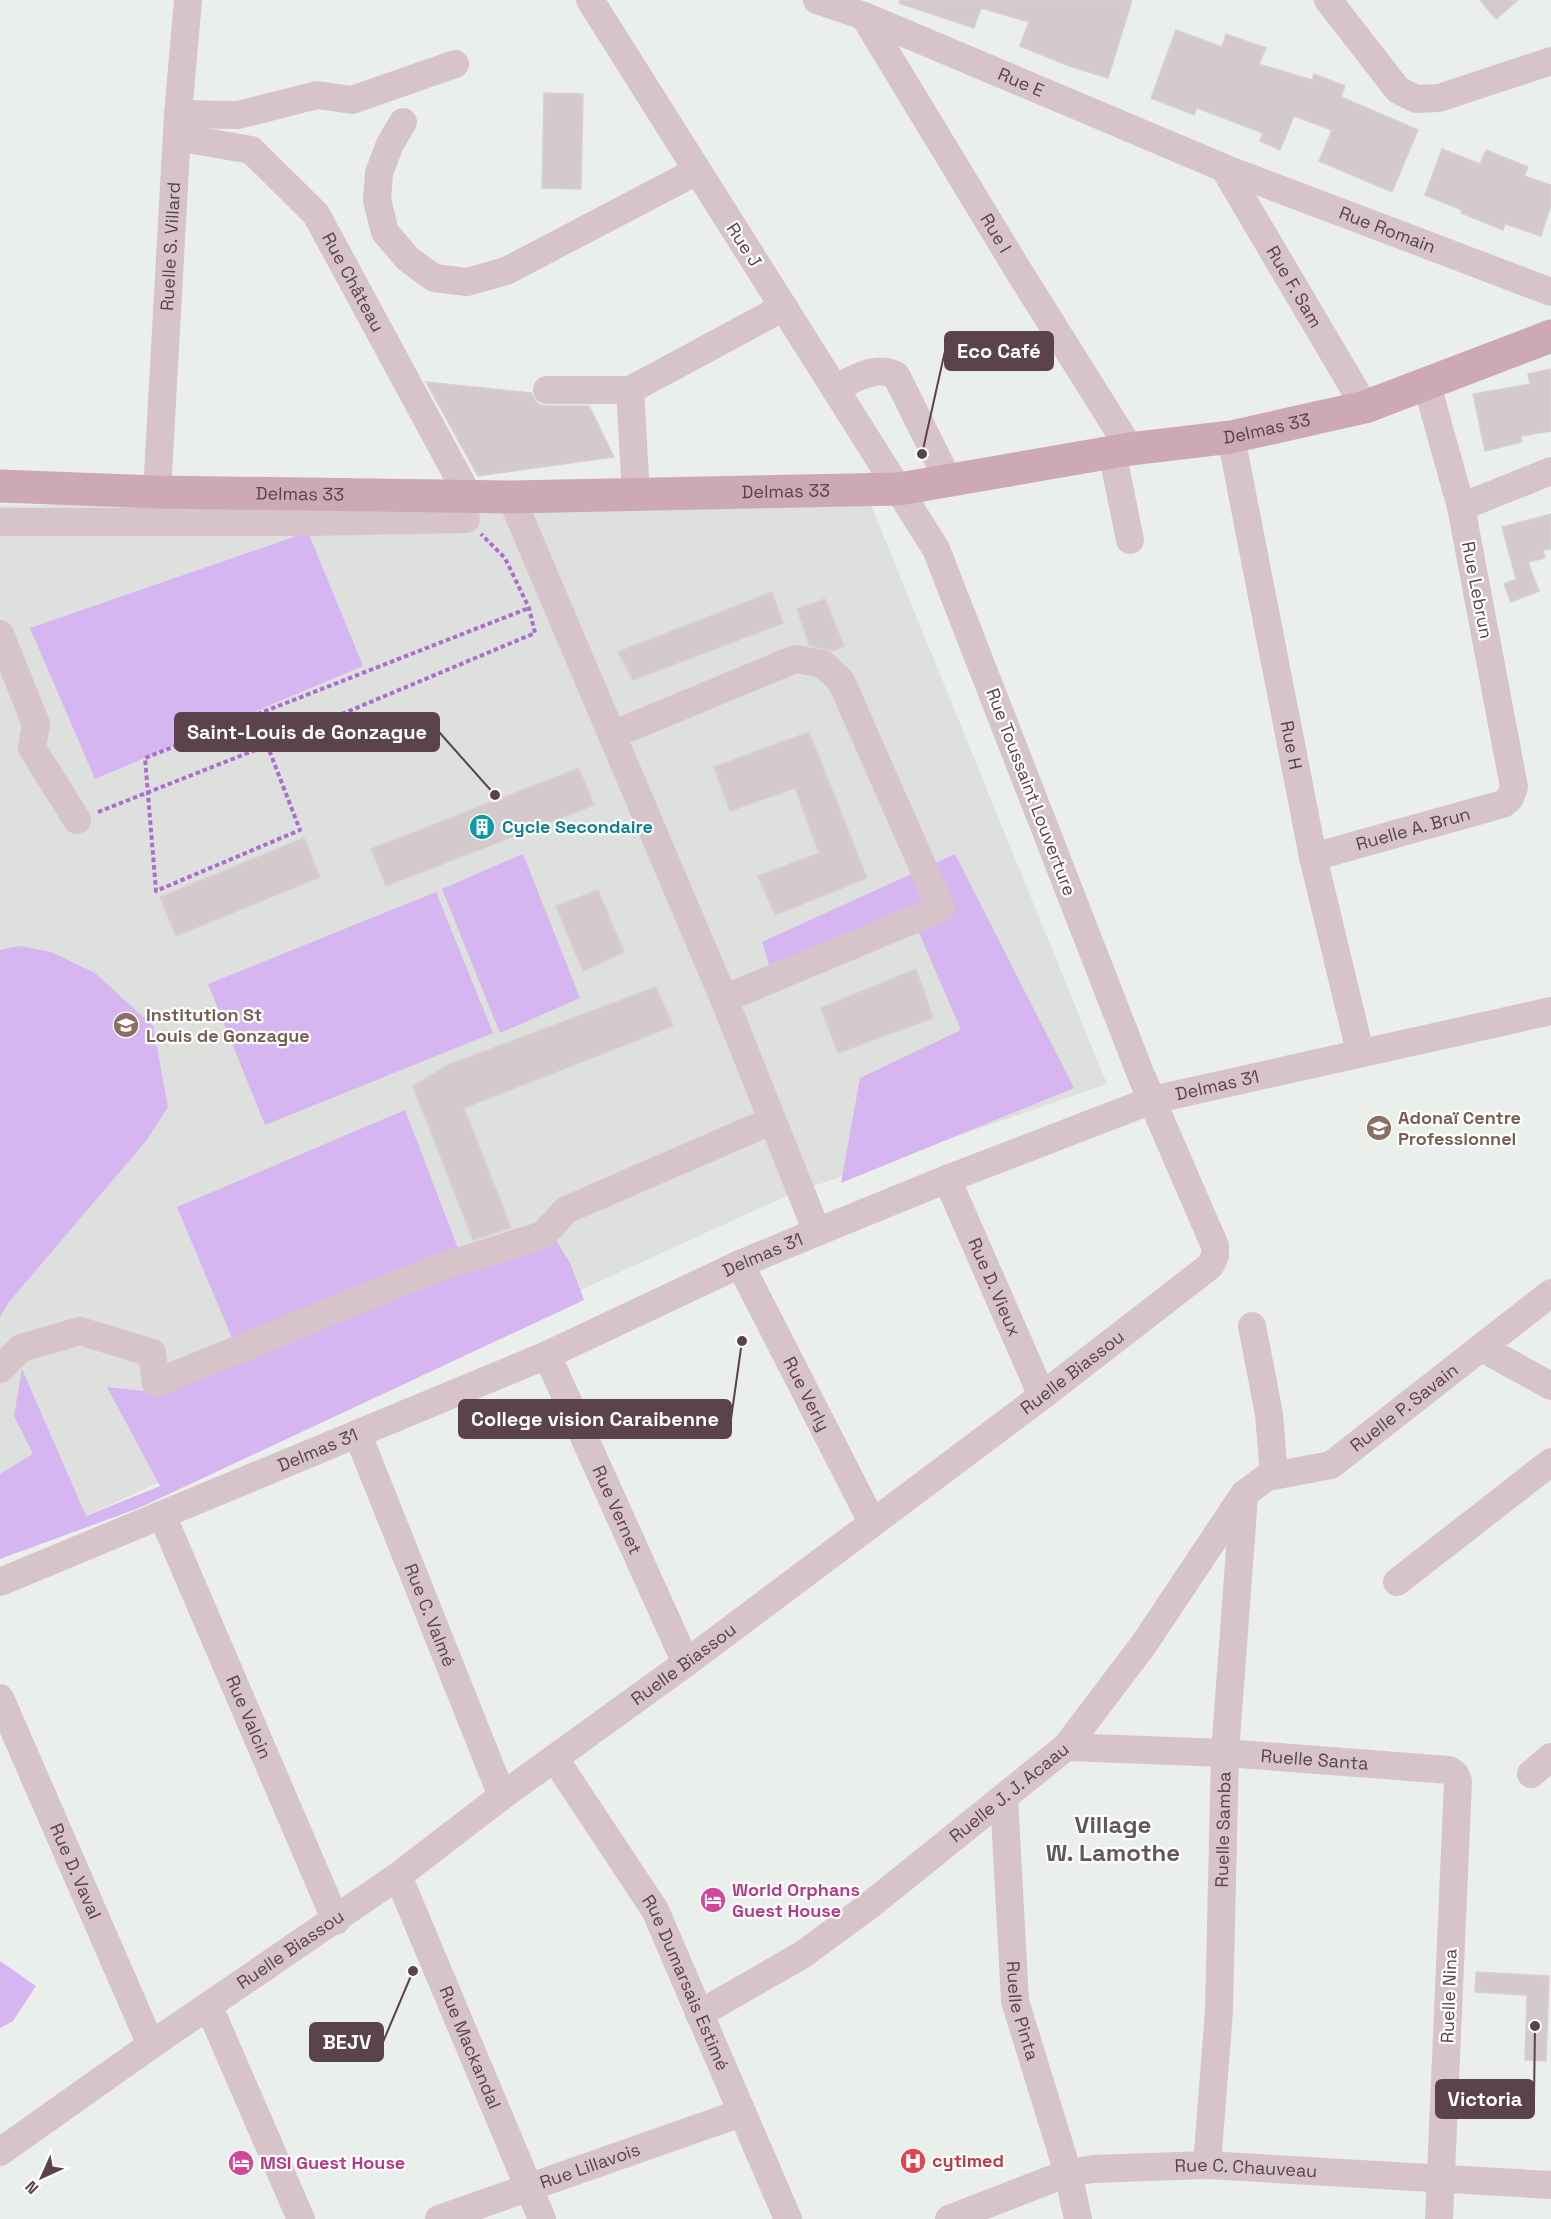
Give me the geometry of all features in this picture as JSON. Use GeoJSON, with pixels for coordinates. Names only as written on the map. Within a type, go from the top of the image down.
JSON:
{"type":"FeatureCollection","features":[{"type":"Feature","properties":{"kind":"main road","name":"Delmas 33"},"geometry":{"type":"LineString","coordinates":[[0,486],[467,508],[511,497],[899,489],[1121,451],[1231,437],[1365,407],[1551,336]]}},
{"type":"Feature","properties":{"kind":"street","name":"Ruelle S. Villard"},"geometry":{"type":"LineString","coordinates":[[157,492],[178,125],[188,0]]}},
{"type":"Feature","properties":{"kind":"street","name":"Rue J"},"geometry":{"type":"LineString","coordinates":[[590,0],[899,489]]}},
{"type":"Feature","properties":{"kind":"street","name":"Rue E"},"geometry":{"type":"LineString","coordinates":[[817,0],[864,16],[1224,168]]}},
{"type":"Feature","properties":{"kind":"street"},"geometry":{"type":"LineString","coordinates":[[1328,0],[1398,90],[1416,99],[1439,98],[1551,62]]}},
{"type":"Feature","properties":{"kind":"street","name":"Rue I"},"geometry":{"type":"LineString","coordinates":[[864,16],[1018,270],[1121,451]]}},
{"type":"Feature","properties":{"kind":"street"},"geometry":{"type":"LineString","coordinates":[[178,125],[238,115],[317,95],[352,100],[455,64]]}},
{"type":"Feature","properties":{"kind":"street"},"geometry":{"type":"LineString","coordinates":[[404,122],[390,144],[379,173],[377,200],[385,232],[408,260],[434,278],[467,282],[506,271],[697,171]]}},
{"type":"Feature","properties":{"kind":"street","name":"Rue Château"},"geometry":{"type":"LineString","coordinates":[[178,125],[251,150],[316,214],[467,508]]}},
{"type":"Feature","properties":{"kind":"street","name":"Rue Romain"},"geometry":{"type":"LineString","coordinates":[[1224,168],[1551,292]]}},
{"type":"Feature","properties":{"kind":"street","name":"Rue F. Sam"},"geometry":{"type":"LineString","coordinates":[[1224,168],[1365,407]]}},
{"type":"Feature","properties":{"kind":"street"},"geometry":{"type":"LineString","coordinates":[[547,390],[630,390],[784,307]]}},
{"type":"Feature","properties":{"kind":"street"},"geometry":{"type":"LineString","coordinates":[[835,388],[874,370],[887,371],[896,375],[948,480]]}},
{"type":"Feature","properties":{"kind":"street","name":"Rue Lebrun"},"geometry":{"type":"LineString","coordinates":[[1427,385],[1461,507],[1514,787],[1510,798]]}},
{"type":"Feature","properties":{"kind":"street"},"geometry":{"type":"LineString","coordinates":[[630,390],[636,495]]}},
{"type":"Feature","properties":{"kind":"street","name":"Rue H"},"geometry":{"type":"LineString","coordinates":[[1231,437],[1312,857],[1360,1052]]}},
{"type":"Feature","properties":{"kind":"street"},"geometry":{"type":"LineString","coordinates":[[1121,451],[1130,540]]}},
{"type":"Feature","properties":{"kind":"street"},"geometry":{"type":"LineString","coordinates":[[1461,507],[1551,471]]}},
{"type":"Feature","properties":{"kind":"street","name":"Rue Toussaint Louverture"},"geometry":{"type":"LineString","coordinates":[[899,489],[936,549],[1152,1101]]}},
{"type":"Feature","properties":{"kind":"street"},"geometry":{"type":"LineString","coordinates":[[511,497],[724,999],[814,1224]]}},
{"type":"Feature","properties":{"kind":"street"},"geometry":{"type":"LineString","coordinates":[[0,522],[307,522],[467,508]]}},
{"type":"Feature","properties":{"kind":"street"},"geometry":{"type":"LineString","coordinates":[[0,634],[36,724],[32,748],[77,820]]}},
{"type":"Feature","properties":{"kind":"street"},"geometry":{"type":"LineString","coordinates":[[612,735],[795,659],[823,664],[841,681],[941,908],[724,999]]}},
{"type":"Feature","properties":{"kind":"street","name":"Ruelle A. Brun"},"geometry":{"type":"LineString","coordinates":[[1312,857],[1503,804],[1510,798]]}},
{"type":"Feature","properties":{"kind":"street","name":"Delmas 31"},"geometry":{"type":"LineString","coordinates":[[0,1582],[547,1355],[740,1264],[814,1224],[947,1179],[1152,1101],[1360,1052],[1551,1011]]}},
{"type":"Feature","properties":{"kind":"street","name":"Ruelle Biassou"},"geometry":{"type":"LineString","coordinates":[[0,2152],[151,2045],[336,1921],[398,1876],[502,1796],[686,1663],[1042,1396],[1210,1266],[1215,1256],[1215,1246],[1152,1101]]}},
{"type":"Feature","properties":{"kind":"street"},"geometry":{"type":"LineString","coordinates":[[0,1369],[21,1348],[80,1331],[152,1353],[156,1383],[432,1270],[543,1235],[566,1210],[771,1121]]}},
{"type":"Feature","properties":{"kind":"street","name":"Rue D. Vieux"},"geometry":{"type":"LineString","coordinates":[[947,1179],[1042,1396]]}},
{"type":"Feature","properties":{"kind":"street","name":"Rue Verly"},"geometry":{"type":"LineString","coordinates":[[740,1264],[872,1522]]}},
{"type":"Feature","properties":{"kind":"street","name":"Ruelle P. Savain"},"geometry":{"type":"LineString","coordinates":[[1244,1494],[1267,1477],[1331,1466],[1551,1293]]}},
{"type":"Feature","properties":{"kind":"street"},"geometry":{"type":"LineString","coordinates":[[1252,1326],[1269,1414],[1274,1476]]}},
{"type":"Feature","properties":{"kind":"street"},"geometry":{"type":"LineString","coordinates":[[1482,1348],[1551,1386]]}},
{"type":"Feature","properties":{"kind":"street","name":"Rue Vernet"},"geometry":{"type":"LineString","coordinates":[[547,1355],[686,1663]]}},
{"type":"Feature","properties":{"kind":"street","name":"Rue C. Valmé"},"geometry":{"type":"LineString","coordinates":[[358,1435],[502,1796]]}},
{"type":"Feature","properties":{"kind":"street"},"geometry":{"type":"LineString","coordinates":[[1397,1582],[1551,1462]]}},
{"type":"Feature","properties":{"kind":"street","name":"Ruelle J. J. Acaau"},"geometry":{"type":"LineString","coordinates":[[699,2014],[802,1955],[870,1905],[1066,1747],[1144,1644],[1244,1494]]}},
{"type":"Feature","properties":{"kind":"street","name":"Ruelle Samba"},"geometry":{"type":"LineString","coordinates":[[1207,2165],[1219,2011],[1225,1753],[1244,1494]]}},
{"type":"Feature","properties":{"kind":"street","name":"Rue Valcin"},"geometry":{"type":"LineString","coordinates":[[162,1515],[336,1921]]}},
{"type":"Feature","properties":{"kind":"street","name":"Rue D. Vaval"},"geometry":{"type":"LineString","coordinates":[[0,1698],[151,2045]]}},
{"type":"Feature","properties":{"kind":"street","name":"Ruelle Santa"},"geometry":{"type":"LineString","coordinates":[[1066,1747],[1225,1753],[1449,1770],[1455,1774]]}},
{"type":"Feature","properties":{"kind":"street","name":"Rue Dumarsais Estimé"},"geometry":{"type":"LineString","coordinates":[[555,1759],[655,1910],[788,2219]]}},
{"type":"Feature","properties":{"kind":"street","name":"Ruelle Nina"},"geometry":{"type":"LineString","coordinates":[[1439,2219],[1458,1781],[1455,1774]]}},
{"type":"Feature","properties":{"kind":"street","name":"Ruelle Pinta"},"geometry":{"type":"LineString","coordinates":[[1004,1798],[1015,2001],[1068,2173],[1078,2219]]}},
{"type":"Feature","properties":{"kind":"street","name":"Rue Mackandal"},"geometry":{"type":"LineString","coordinates":[[398,1876],[542,2219]]}},
{"type":"Feature","properties":{"kind":"street"},"geometry":{"type":"LineString","coordinates":[[209,2007],[301,2219]]}},
{"type":"Feature","properties":{"kind":"street","name":"Rue Lillavois"},"geometry":{"type":"LineString","coordinates":[[439,2219],[527,2186],[741,2113]]}},
{"type":"Feature","properties":{"kind":"street","name":"Rue C. Chauveau"},"geometry":{"type":"LineString","coordinates":[[949,2219],[1068,2173],[1093,2169],[1207,2165],[1551,2185]]}},
{"type":"Feature","properties":{"kind":"path"},"geometry":{"type":"LineString","coordinates":[[77,820],[268,745],[534,633],[529,608],[505,558],[467,508]]}},
{"type":"Feature","properties":{"kind":"path"},"geometry":{"type":"LineString","coordinates":[[256,716],[300,830],[156,891],[146,794],[145,758],[529,608]]}},
{"type":"Feature","properties":{"kind":"shaded area"},"geometry":{"type":"Polygon","coordinates":[[[864,488],[1107,1084],[791,1194],[0,1555],[0,506],[636,495],[864,488]]]}},
{"type":"Feature","properties":{"kind":"shaded area"},"geometry":{"type":"Polygon","coordinates":[[[308,532],[363,666],[95,779],[30,628],[308,532]]]}},
{"type":"Feature","properties":{"kind":"shaded area"},"geometry":{"type":"Polygon","coordinates":[[[523,854],[580,998],[500,1033],[442,889],[523,854]]]}},
{"type":"Feature","properties":{"kind":"shaded area"},"geometry":{"type":"Polygon","coordinates":[[[955,854],[1074,1088],[841,1183],[860,1078],[961,1030],[910,912],[769,965],[762,942],[955,854]]]}},
{"type":"Feature","properties":{"kind":"shaded area"},"geometry":{"type":"Polygon","coordinates":[[[436,892],[493,1033],[265,1125],[208,984],[436,892]]]}},
{"type":"Feature","properties":{"kind":"shaded area"},"geometry":{"type":"Polygon","coordinates":[[[19,946],[51,952],[95,973],[153,1026],[168,1107],[146,1141],[9,1302],[0,1317],[0,950],[19,946]]]}},
{"type":"Feature","properties":{"kind":"shaded area"},"geometry":{"type":"Polygon","coordinates":[[[405,1110],[461,1256],[237,1350],[177,1207],[405,1110]]]}},
{"type":"Feature","properties":{"kind":"shaded area"},"geometry":{"type":"Polygon","coordinates":[[[554,1237],[570,1263],[584,1300],[139,1508],[0,1559],[0,1474],[33,1454],[14,1416],[22,1369],[86,1516],[160,1486],[107,1387],[154,1392],[554,1237]]]}},
{"type":"Feature","properties":{"kind":"shaded area"},"geometry":{"type":"Polygon","coordinates":[[[0,1961],[36,1986],[13,2021],[0,2028],[0,1961]]]}},
{"type":"Feature","properties":{"kind":"building"},"geometry":{"type":"Polygon","coordinates":[[[900,0],[1132,0],[1108,78],[1069,66],[1020,46],[1029,22],[981,8],[974,28],[899,3],[900,0]]]}},
{"type":"Feature","properties":{"kind":"building"},"geometry":{"type":"Polygon","coordinates":[[[1480,0],[1518,0],[1496,19],[1480,0]]]}},
{"type":"Feature","properties":{"kind":"building"},"geometry":{"type":"Polygon","coordinates":[[[1176,30],[1222,47],[1226,34],[1266,48],[1259,64],[1312,80],[1314,74],[1345,86],[1341,97],[1418,130],[1392,192],[1319,161],[1332,130],[1294,116],[1280,150],[1260,141],[1263,133],[1197,108],[1194,115],[1151,98],[1176,30]]]}},
{"type":"Feature","properties":{"kind":"building"},"geometry":{"type":"Polygon","coordinates":[[[544,93],[583,94],[581,189],[542,188],[544,93]]]}},
{"type":"Feature","properties":{"kind":"building"},"geometry":{"type":"Polygon","coordinates":[[[1442,149],[1480,164],[1486,150],[1528,167],[1524,176],[1551,185],[1551,204],[1541,236],[1505,224],[1503,230],[1425,195],[1442,149]]]}},
{"type":"Feature","properties":{"kind":"building"},"geometry":{"type":"Polygon","coordinates":[[[1551,369],[1551,431],[1521,436],[1522,442],[1485,451],[1473,394],[1530,384],[1528,374],[1551,369]]]}},
{"type":"Feature","properties":{"kind":"building"},"geometry":{"type":"Polygon","coordinates":[[[426,382],[531,393],[538,404],[546,406],[589,406],[614,457],[478,476],[426,382]]]}},
{"type":"Feature","properties":{"kind":"building"},"geometry":{"type":"Polygon","coordinates":[[[1551,514],[1551,549],[1543,550],[1545,558],[1528,562],[1539,591],[1511,602],[1504,584],[1516,579],[1502,527],[1551,514]]]}},
{"type":"Feature","properties":{"kind":"building"},"geometry":{"type":"Polygon","coordinates":[[[772,592],[783,623],[633,680],[618,652],[772,592]]]}},
{"type":"Feature","properties":{"kind":"building"},"geometry":{"type":"Polygon","coordinates":[[[825,599],[844,646],[832,651],[809,645],[797,609],[825,599]]]}},
{"type":"Feature","properties":{"kind":"building"},"geometry":{"type":"Polygon","coordinates":[[[809,732],[867,878],[775,915],[758,876],[819,853],[795,788],[730,811],[714,767],[809,732]]]}},
{"type":"Feature","properties":{"kind":"building","name":"Cycle Secondaire"},"geometry":{"type":"Polygon","coordinates":[[[579,768],[594,805],[386,886],[371,849],[579,768]]]}},
{"type":"Feature","properties":{"kind":"building"},"geometry":{"type":"Polygon","coordinates":[[[304,838],[320,877],[176,936],[160,897],[304,838]]]}},
{"type":"Feature","properties":{"kind":"building"},"geometry":{"type":"Polygon","coordinates":[[[598,890],[624,952],[583,971],[556,906],[598,890]]]}},
{"type":"Feature","properties":{"kind":"building"},"geometry":{"type":"Polygon","coordinates":[[[916,969],[933,1018],[838,1053],[821,1008],[916,969]]]}},
{"type":"Feature","properties":{"kind":"building"},"geometry":{"type":"Polygon","coordinates":[[[656,987],[673,1026],[464,1108],[511,1228],[473,1240],[413,1086],[448,1065],[656,987]]]}},
{"type":"Feature","properties":{"kind":"building"},"geometry":{"type":"Polygon","coordinates":[[[1476,1972],[1549,1976],[1546,2061],[1525,2060],[1527,1995],[1475,1992],[1476,1972]]]}},
{"type":"Feature","properties":{"kind":"place","name":"Eco Café"},"geometry":{"type":"Point","coordinates":[922,454]}},
{"type":"Feature","properties":{"kind":"place","name":"Saint-Louis de Gonzague"},"geometry":{"type":"Point","coordinates":[495,795]}},
{"type":"Feature","properties":{"kind":"place","name":"Cycle Secondaire"},"geometry":{"type":"Point","coordinates":[482,827]}},
{"type":"Feature","properties":{"kind":"place","name":"Institution St Louis de Gonzague"},"geometry":{"type":"Point","coordinates":[126,1025]}},
{"type":"Feature","properties":{"kind":"place","name":"Adonaï Centre Professionnel"},"geometry":{"type":"Point","coordinates":[1379,1128]}},
{"type":"Feature","properties":{"kind":"place","name":"College vision Caraibenne"},"geometry":{"type":"Point","coordinates":[742,1341]}},
{"type":"Feature","properties":{"kind":"place","name":"World Orphans Guest House"},"geometry":{"type":"Point","coordinates":[713,1900]}},
{"type":"Feature","properties":{"kind":"place","name":"BEJV"},"geometry":{"type":"Point","coordinates":[413,1971]}},
{"type":"Feature","properties":{"kind":"place","name":"Victoria"},"geometry":{"type":"Point","coordinates":[1535,2026]}},
{"type":"Feature","properties":{"kind":"place","name":"cytimed"},"geometry":{"type":"Point","coordinates":[913,2161]}},
{"type":"Feature","properties":{"kind":"place","name":"MSI Guest House"},"geometry":{"type":"Point","coordinates":[241,2163]}},
{"type":"Feature","properties":{"kind":"district","name":"Village W. Lamothe"},"geometry":{"type":"Point","coordinates":[1113,1839]}}]}
